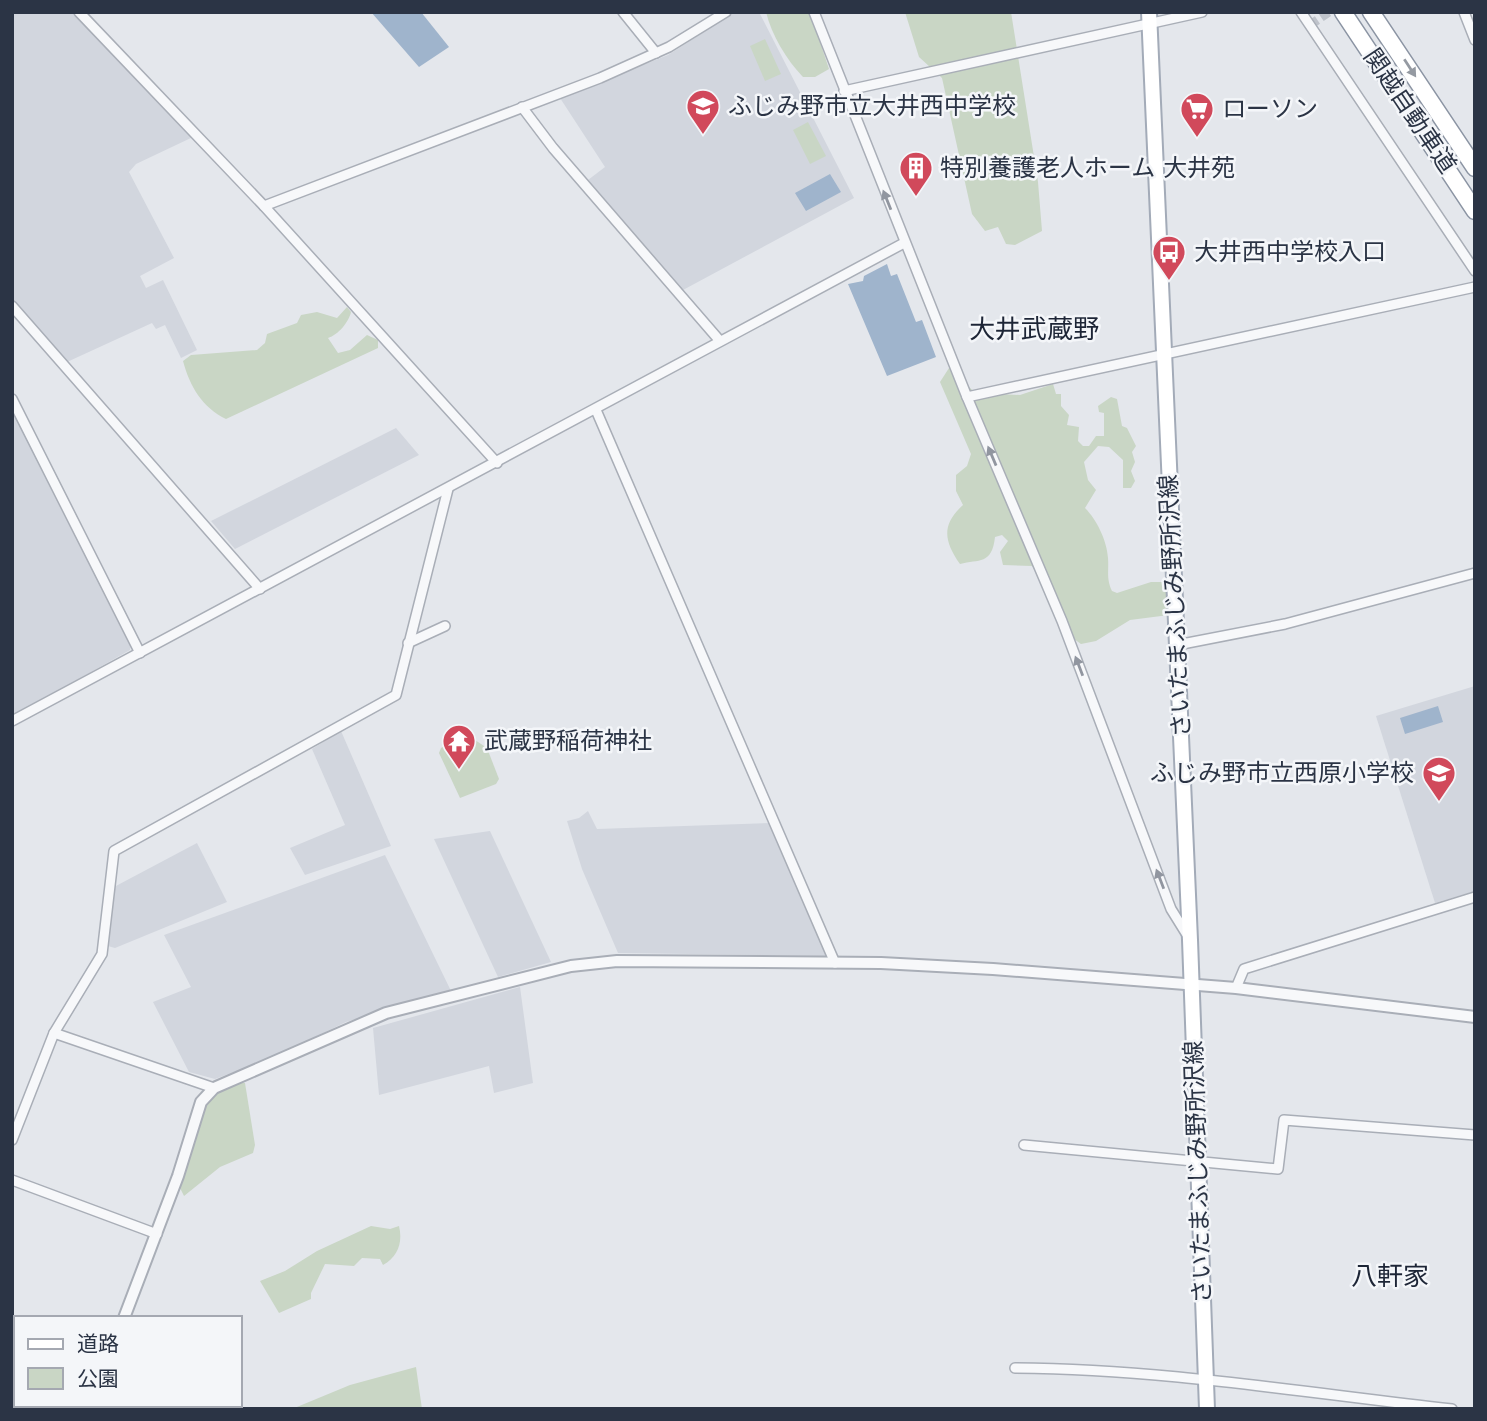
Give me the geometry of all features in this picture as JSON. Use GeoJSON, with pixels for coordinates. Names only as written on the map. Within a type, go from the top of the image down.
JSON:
{"type":"FeatureCollection","features":[{"type":"Feature","properties":{"kind":"highway","name":"関越自動車道"},"geometry":{"type":"LineString","coordinates":[[1343,12],[1475,211]]}},
{"type":"Feature","properties":{"kind":"highway","name":"関越自動車道"},"geometry":{"type":"LineString","coordinates":[[1371,12],[1475,168]]}},
{"type":"Feature","properties":{"kind":"main road","name":"さいたまふじみ野所沢線"},"geometry":{"type":"LineString","coordinates":[[1149,18],[1192,986],[1207,1409]]}},
{"type":"Feature","properties":{"kind":"street"},"geometry":{"type":"LineString","coordinates":[[79,12],[264,206],[497,463]]}},
{"type":"Feature","properties":{"kind":"street"},"geometry":{"type":"LineString","coordinates":[[624,12],[656,53]]}},
{"type":"Feature","properties":{"kind":"street"},"geometry":{"type":"LineString","coordinates":[[264,206],[656,53],[726,12]]}},
{"type":"Feature","properties":{"kind":"street"},"geometry":{"type":"LineString","coordinates":[[814,12],[904,243],[1062,621],[1171,909],[1190,940]]}},
{"type":"Feature","properties":{"kind":"street"},"geometry":{"type":"LineString","coordinates":[[844,90],[1149,18],[1202,12]]}},
{"type":"Feature","properties":{"kind":"street"},"geometry":{"type":"LineString","coordinates":[[1301,12],[1475,271]]}},
{"type":"Feature","properties":{"kind":"street"},"geometry":{"type":"LineString","coordinates":[[1464,12],[1475,40]]}},
{"type":"Feature","properties":{"kind":"street"},"geometry":{"type":"LineString","coordinates":[[522,107],[552,148],[720,341]]}},
{"type":"Feature","properties":{"kind":"street"},"geometry":{"type":"LineString","coordinates":[[12,721],[904,243]]}},
{"type":"Feature","properties":{"kind":"street"},"geometry":{"type":"LineString","coordinates":[[967,397],[1164,357],[1475,288]]}},
{"type":"Feature","properties":{"kind":"street"},"geometry":{"type":"LineString","coordinates":[[12,306],[260,589]]}},
{"type":"Feature","properties":{"kind":"street"},"geometry":{"type":"LineString","coordinates":[[12,399],[140,653]]}},
{"type":"Feature","properties":{"kind":"street"},"geometry":{"type":"LineString","coordinates":[[596,410],[835,963]]}},
{"type":"Feature","properties":{"kind":"street"},"geometry":{"type":"LineString","coordinates":[[12,1140],[54,1033],[102,954],[114,851],[393,698],[448,489]]}},
{"type":"Feature","properties":{"kind":"street"},"geometry":{"type":"LineString","coordinates":[[1177,645],[1285,624],[1475,573]]}},
{"type":"Feature","properties":{"kind":"street"},"geometry":{"type":"LineString","coordinates":[[408,643],[445,626]]}},
{"type":"Feature","properties":{"kind":"street"},"geometry":{"type":"LineString","coordinates":[[1236,988],[1244,969],[1475,897]]}},
{"type":"Feature","properties":{"kind":"street"},"geometry":{"type":"LineString","coordinates":[[125,1316],[157,1234],[201,1102],[214,1087],[386,1013],[571,966],[644,961],[993,968],[1236,988],[1475,1017]]}},
{"type":"Feature","properties":{"kind":"street"},"geometry":{"type":"LineString","coordinates":[[54,1033],[214,1087]]}},
{"type":"Feature","properties":{"kind":"street"},"geometry":{"type":"LineString","coordinates":[[1024,1145],[1278,1168],[1284,1120],[1475,1135]]}},
{"type":"Feature","properties":{"kind":"street"},"geometry":{"type":"LineString","coordinates":[[12,1180],[157,1234]]}},
{"type":"Feature","properties":{"kind":"street"},"geometry":{"type":"LineString","coordinates":[[1015,1368],[1066,1369],[1206,1381],[1452,1409]]}},
{"type":"Feature","properties":{"kind":"shaded area"},"geometry":{"type":"Polygon","coordinates":[[[12,12],[75,12],[193,137],[136,164],[129,172],[174,258],[140,276],[146,288],[163,280],[197,350],[181,358],[165,325],[156,329],[152,323],[67,362],[12,302],[12,12]]]}},
{"type":"Feature","properties":{"kind":"shaded area","name":"ふじみ野市立大井西中学校"},"geometry":{"type":"Polygon","coordinates":[[[735,12],[759,12],[854,198],[683,290],[588,180],[605,167],[560,98],[668,55],[735,12]]]}},
{"type":"Feature","properties":{"kind":"shaded area"},"geometry":{"type":"Polygon","coordinates":[[[12,411],[131,645],[130,650],[13,716],[12,411]]]}},
{"type":"Feature","properties":{"kind":"shaded area"},"geometry":{"type":"Polygon","coordinates":[[[396,428],[419,455],[235,549],[211,521],[396,428]]]}},
{"type":"Feature","properties":{"kind":"shaded area","name":"ふじみ野市立西原小学校"},"geometry":{"type":"Polygon","coordinates":[[[1475,686],[1475,891],[1435,903],[1376,716],[1475,686]]]}},
{"type":"Feature","properties":{"kind":"shaded area"},"geometry":{"type":"Polygon","coordinates":[[[341,731],[391,846],[305,875],[290,848],[345,825],[312,749],[341,731]]]}},
{"type":"Feature","properties":{"kind":"shaded area"},"geometry":{"type":"Polygon","coordinates":[[[588,811],[597,829],[771,823],[828,951],[825,956],[618,953],[582,869],[567,821],[579,818],[588,811]]]}},
{"type":"Feature","properties":{"kind":"shaded area"},"geometry":{"type":"Polygon","coordinates":[[[490,831],[551,962],[498,977],[434,839],[490,831]]]}},
{"type":"Feature","properties":{"kind":"shaded area"},"geometry":{"type":"Polygon","coordinates":[[[197,843],[227,902],[115,948],[108,946],[114,887],[197,843]]]}},
{"type":"Feature","properties":{"kind":"shaded area"},"geometry":{"type":"Polygon","coordinates":[[[385,855],[451,991],[346,1022],[271,1058],[215,1079],[189,1072],[153,1002],[191,987],[164,935],[385,855]]]}},
{"type":"Feature","properties":{"kind":"shaded area"},"geometry":{"type":"Polygon","coordinates":[[[520,987],[533,1083],[494,1093],[489,1066],[379,1095],[373,1028],[520,987]]]}},
{"type":"Feature","properties":{"kind":"green space"},"geometry":{"type":"Polygon","coordinates":[[[766,12],[810,12],[829,69],[815,77],[803,77],[780,47],[766,12]]]}},
{"type":"Feature","properties":{"kind":"green space"},"geometry":{"type":"Polygon","coordinates":[[[905,12],[1011,12],[1038,182],[1042,231],[1015,245],[1006,244],[998,227],[985,231],[972,214],[942,78],[919,57],[905,12]]]}},
{"type":"Feature","properties":{"kind":"green space"},"geometry":{"type":"Polygon","coordinates":[[[765,39],[781,74],[765,81],[750,46],[765,39]]]}},
{"type":"Feature","properties":{"kind":"green space"},"geometry":{"type":"Polygon","coordinates":[[[808,122],[826,156],[810,164],[793,130],[808,122]]]}},
{"type":"Feature","properties":{"kind":"green space"},"geometry":{"type":"Polygon","coordinates":[[[347,307],[351,312],[348,320],[339,331],[328,338],[338,353],[350,350],[367,335],[378,340],[378,348],[226,419],[210,409],[193,388],[183,361],[191,355],[257,350],[265,343],[267,334],[297,323],[301,315],[317,312],[337,318],[347,307]]]}},
{"type":"Feature","properties":{"kind":"green space"},"geometry":{"type":"Polygon","coordinates":[[[949,368],[961,370],[969,387],[981,398],[1000,394],[1020,395],[1053,384],[1056,394],[1061,394],[1061,406],[1069,415],[1067,425],[1079,427],[1078,441],[1083,446],[1089,446],[1096,436],[1104,436],[1104,413],[1099,412],[1098,406],[1111,397],[1117,399],[1122,426],[1127,428],[1136,446],[1132,452],[1135,462],[1131,471],[1135,481],[1131,488],[1123,488],[1123,460],[1109,447],[1098,446],[1084,462],[1088,480],[1096,490],[1085,508],[1106,545],[1108,578],[1112,591],[1117,593],[1151,582],[1165,582],[1171,592],[1169,615],[1130,620],[1096,641],[1081,644],[1074,639],[1058,603],[1032,566],[1003,565],[1000,552],[1008,541],[1002,535],[995,537],[988,557],[960,564],[951,548],[947,533],[951,519],[963,505],[956,491],[956,475],[967,466],[971,454],[940,382],[949,368]]]}},
{"type":"Feature","properties":{"kind":"green space"},"geometry":{"type":"Polygon","coordinates":[[[466,734],[487,748],[499,779],[496,784],[460,798],[439,753],[441,748],[466,734]]]}},
{"type":"Feature","properties":{"kind":"green space"},"geometry":{"type":"Polygon","coordinates":[[[237,1082],[245,1083],[255,1145],[253,1153],[220,1167],[184,1196],[180,1188],[206,1102],[213,1094],[237,1082]]]}},
{"type":"Feature","properties":{"kind":"green space"},"geometry":{"type":"Polygon","coordinates":[[[371,1226],[390,1229],[399,1226],[400,1243],[392,1258],[383,1265],[380,1259],[362,1258],[354,1266],[325,1264],[311,1293],[311,1299],[279,1313],[260,1281],[285,1271],[317,1251],[371,1226]]]}},
{"type":"Feature","properties":{"kind":"green space"},"geometry":{"type":"Polygon","coordinates":[[[416,1367],[422,1409],[292,1409],[350,1385],[416,1367]]]}},
{"type":"Feature","properties":{"kind":"water"},"geometry":{"type":"Polygon","coordinates":[[[371,12],[421,12],[449,47],[419,67],[371,12]]]}},
{"type":"Feature","properties":{"kind":"water"},"geometry":{"type":"Polygon","coordinates":[[[830,174],[841,192],[806,211],[795,193],[830,174]]]}},
{"type":"Feature","properties":{"kind":"water"},"geometry":{"type":"Polygon","coordinates":[[[887,264],[891,276],[897,274],[916,322],[922,320],[936,357],[887,376],[848,284],[863,281],[864,276],[887,264]]]}},
{"type":"Feature","properties":{"kind":"water"},"geometry":{"type":"Polygon","coordinates":[[[1438,706],[1443,722],[1405,734],[1400,718],[1438,706]]]}},
{"type":"Feature","properties":{"kind":"tunnel"},"geometry":{"type":"LineString","coordinates":[[1310,25],[1329,12]]}},
{"type":"Feature","properties":{"kind":"place","name":"ふじみ野市立大井西中学校"},"geometry":{"type":"Point","coordinates":[703,136]}},
{"type":"Feature","properties":{"kind":"place","name":"ローソン"},"geometry":{"type":"Point","coordinates":[1197,139]}},
{"type":"Feature","properties":{"kind":"place","name":"特別養護老人ホーム 大井苑"},"geometry":{"type":"Point","coordinates":[916,198]}},
{"type":"Feature","properties":{"kind":"place","name":"大井西中学校入口"},"geometry":{"type":"Point","coordinates":[1169,282]}},
{"type":"Feature","properties":{"kind":"place","name":"武蔵野稲荷神社"},"geometry":{"type":"Point","coordinates":[459,771]}},
{"type":"Feature","properties":{"kind":"place","name":"ふじみ野市立西原小学校"},"geometry":{"type":"Point","coordinates":[1439,803]}},
{"type":"Feature","properties":{"kind":"district","name":"大井武蔵野"},"geometry":{"type":"Point","coordinates":[1034,329]}},
{"type":"Feature","properties":{"kind":"district","name":"八軒家"},"geometry":{"type":"Point","coordinates":[1390,1276]}}]}
